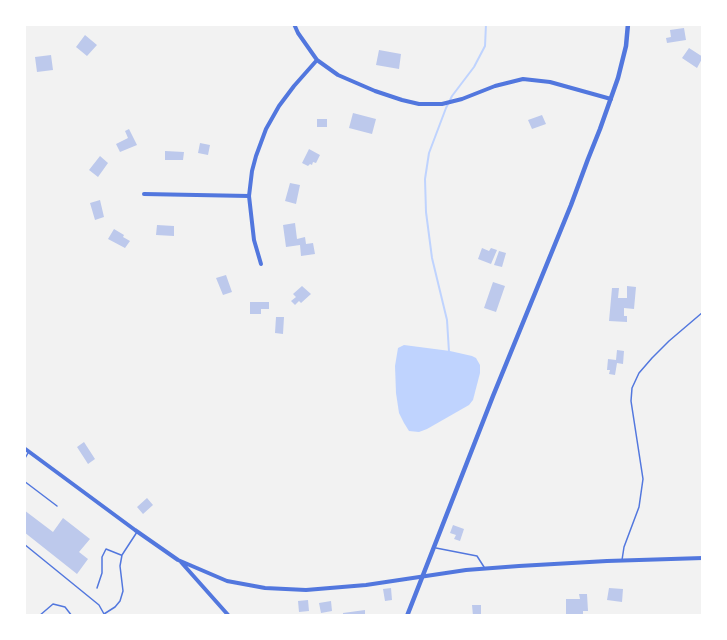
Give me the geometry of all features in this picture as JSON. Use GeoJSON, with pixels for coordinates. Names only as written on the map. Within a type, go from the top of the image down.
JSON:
{"type":"FeatureCollection","features":[{"type":"Feature","properties":{"kind":"street"},"geometry":{"type":"LineString","coordinates":[[294,24],[317,60],[338,75],[402,100],[419,104],[442,104],[523,79],[550,82],[611,99]]}},
{"type":"Feature","properties":{"kind":"street"},"geometry":{"type":"LineString","coordinates":[[407,616],[611,99],[626,46],[628,24]]}},
{"type":"Feature","properties":{"kind":"street"},"geometry":{"type":"LineString","coordinates":[[261,264],[254,240],[249,196],[252,171],[260,142],[279,106],[317,60]]}},
{"type":"Feature","properties":{"kind":"street"},"geometry":{"type":"LineString","coordinates":[[144,194],[249,196]]}},
{"type":"Feature","properties":{"kind":"street"},"geometry":{"type":"LineString","coordinates":[[24,448],[178,560],[227,581],[266,588],[306,590],[366,585],[485,568],[703,558]]}},
{"type":"Feature","properties":{"kind":"street"},"geometry":{"type":"LineString","coordinates":[[178,560],[229,616]]}},
{"type":"Feature","properties":{"kind":"lane"},"geometry":{"type":"LineString","coordinates":[[622,561],[624,547],[639,507],[643,479],[631,401],[632,388],[639,373],[652,358],[703,312]]}},
{"type":"Feature","properties":{"kind":"lane"},"geometry":{"type":"LineString","coordinates":[[24,460],[29,452]]}},
{"type":"Feature","properties":{"kind":"lane"},"geometry":{"type":"LineString","coordinates":[[24,481],[57,506]]}},
{"type":"Feature","properties":{"kind":"lane"},"geometry":{"type":"LineString","coordinates":[[24,544],[99,605],[103,615],[115,607],[120,600],[123,591],[120,566],[122,555],[137,531]]}},
{"type":"Feature","properties":{"kind":"lane"},"geometry":{"type":"LineString","coordinates":[[434,547],[477,556],[485,568]]}},
{"type":"Feature","properties":{"kind":"lane"},"geometry":{"type":"LineString","coordinates":[[97,588],[102,573],[102,557],[106,549],[122,555]]}},
{"type":"Feature","properties":{"kind":"lane"},"geometry":{"type":"LineString","coordinates":[[39,616],[53,604],[65,607],[72,616]]}},
{"type":"Feature","properties":{"kind":"water"},"geometry":{"type":"Polygon","coordinates":[[[404,345],[450,351],[476,358],[480,365],[480,373],[473,400],[469,405],[427,429],[419,432],[409,431],[399,413],[396,393],[395,366],[398,348],[404,345]]]}},
{"type":"Feature","properties":{"kind":"building"},"geometry":{"type":"Polygon","coordinates":[[[684,28],[686,40],[667,43],[666,38],[671,37],[670,30],[684,28]]]}},
{"type":"Feature","properties":{"kind":"building"},"geometry":{"type":"Polygon","coordinates":[[[85,35],[97,45],[87,56],[76,47],[85,35]]]}},
{"type":"Feature","properties":{"kind":"building"},"geometry":{"type":"Polygon","coordinates":[[[689,48],[703,57],[697,68],[682,58],[689,48]]]}},
{"type":"Feature","properties":{"kind":"building"},"geometry":{"type":"Polygon","coordinates":[[[379,50],[401,54],[399,69],[376,65],[379,50]]]}},
{"type":"Feature","properties":{"kind":"building"},"geometry":{"type":"Polygon","coordinates":[[[51,55],[53,70],[37,72],[35,57],[51,55]]]}},
{"type":"Feature","properties":{"kind":"building"},"geometry":{"type":"Polygon","coordinates":[[[353,113],[376,119],[372,134],[349,128],[353,113]]]}},
{"type":"Feature","properties":{"kind":"building"},"geometry":{"type":"Polygon","coordinates":[[[542,115],[546,124],[532,129],[528,120],[542,115]]]}},
{"type":"Feature","properties":{"kind":"building"},"geometry":{"type":"Polygon","coordinates":[[[317,119],[327,119],[327,127],[317,127],[317,119]]]}},
{"type":"Feature","properties":{"kind":"building"},"geometry":{"type":"Polygon","coordinates":[[[129,129],[137,145],[120,152],[116,144],[128,138],[125,131],[129,129]]]}},
{"type":"Feature","properties":{"kind":"building"},"geometry":{"type":"Polygon","coordinates":[[[200,143],[210,145],[208,155],[198,153],[200,143]]]}},
{"type":"Feature","properties":{"kind":"building"},"geometry":{"type":"Polygon","coordinates":[[[309,149],[320,155],[316,163],[313,162],[308,166],[302,163],[309,149]]]}},
{"type":"Feature","properties":{"kind":"building"},"geometry":{"type":"Polygon","coordinates":[[[165,151],[184,152],[183,160],[165,160],[165,151]]]}},
{"type":"Feature","properties":{"kind":"building"},"geometry":{"type":"Polygon","coordinates":[[[100,156],[108,163],[98,177],[89,170],[100,156]]]}},
{"type":"Feature","properties":{"kind":"building"},"geometry":{"type":"Polygon","coordinates":[[[290,183],[300,185],[296,204],[285,201],[290,183]]]}},
{"type":"Feature","properties":{"kind":"building"},"geometry":{"type":"Polygon","coordinates":[[[100,200],[104,217],[95,220],[90,203],[100,200]]]}},
{"type":"Feature","properties":{"kind":"building"},"geometry":{"type":"Polygon","coordinates":[[[295,223],[297,239],[305,237],[306,244],[313,243],[315,254],[301,256],[300,245],[286,247],[283,225],[295,223]]]}},
{"type":"Feature","properties":{"kind":"building"},"geometry":{"type":"Polygon","coordinates":[[[157,225],[174,226],[174,236],[156,235],[157,225]]]}},
{"type":"Feature","properties":{"kind":"building"},"geometry":{"type":"Polygon","coordinates":[[[114,229],[130,241],[125,248],[108,239],[114,229]]]}},
{"type":"Feature","properties":{"kind":"building"},"geometry":{"type":"Polygon","coordinates":[[[482,248],[489,251],[491,248],[497,250],[491,264],[478,259],[482,248]]]}},
{"type":"Feature","properties":{"kind":"building"},"geometry":{"type":"Polygon","coordinates":[[[499,251],[506,253],[502,267],[494,265],[499,251]]]}},
{"type":"Feature","properties":{"kind":"building"},"geometry":{"type":"Polygon","coordinates":[[[226,275],[232,292],[223,295],[216,278],[226,275]]]}},
{"type":"Feature","properties":{"kind":"building"},"geometry":{"type":"Polygon","coordinates":[[[493,282],[505,286],[496,312],[484,308],[493,282]]]}},
{"type":"Feature","properties":{"kind":"building"},"geometry":{"type":"Polygon","coordinates":[[[302,286],[311,294],[295,305],[291,301],[296,297],[293,294],[302,286]]]}},
{"type":"Feature","properties":{"kind":"building"},"geometry":{"type":"Polygon","coordinates":[[[627,286],[636,287],[634,309],[624,308],[627,322],[609,321],[612,288],[619,288],[618,298],[627,298],[627,286]]]}},
{"type":"Feature","properties":{"kind":"building"},"geometry":{"type":"Polygon","coordinates":[[[250,302],[269,302],[269,309],[261,309],[261,314],[250,314],[250,302]]]}},
{"type":"Feature","properties":{"kind":"building"},"geometry":{"type":"Polygon","coordinates":[[[276,317],[284,317],[283,334],[275,333],[276,317]]]}},
{"type":"Feature","properties":{"kind":"building"},"geometry":{"type":"Polygon","coordinates":[[[617,350],[624,351],[623,364],[617,363],[615,375],[609,374],[608,359],[616,360],[617,350]]]}},
{"type":"Feature","properties":{"kind":"building"},"geometry":{"type":"Polygon","coordinates":[[[84,442],[95,459],[88,464],[77,447],[84,442]]]}},
{"type":"Feature","properties":{"kind":"building"},"geometry":{"type":"Polygon","coordinates":[[[147,498],[153,505],[143,514],[137,507],[147,498]]]}},
{"type":"Feature","properties":{"kind":"building"},"geometry":{"type":"Polygon","coordinates":[[[24,510],[53,532],[63,518],[90,539],[79,552],[88,559],[77,574],[24,532],[24,510]]]}},
{"type":"Feature","properties":{"kind":"building"},"geometry":{"type":"Polygon","coordinates":[[[453,525],[464,529],[460,541],[454,539],[456,535],[450,533],[453,525]]]}},
{"type":"Feature","properties":{"kind":"building"},"geometry":{"type":"Polygon","coordinates":[[[391,588],[392,600],[385,601],[383,589],[391,588]]]}},
{"type":"Feature","properties":{"kind":"building"},"geometry":{"type":"Polygon","coordinates":[[[609,588],[623,589],[622,602],[607,600],[609,588]]]}},
{"type":"Feature","properties":{"kind":"building"},"geometry":{"type":"Polygon","coordinates":[[[579,594],[587,594],[588,611],[583,611],[583,615],[566,615],[566,599],[580,599],[579,594]]]}},
{"type":"Feature","properties":{"kind":"building"},"geometry":{"type":"Polygon","coordinates":[[[308,600],[309,611],[299,612],[298,601],[308,600]]]}},
{"type":"Feature","properties":{"kind":"building"},"geometry":{"type":"Polygon","coordinates":[[[331,601],[332,611],[321,613],[319,603],[331,601]]]}},
{"type":"Feature","properties":{"kind":"building"},"geometry":{"type":"Polygon","coordinates":[[[472,605],[481,605],[481,616],[473,616],[472,605]]]}},
{"type":"Feature","properties":{"kind":"building"},"geometry":{"type":"Polygon","coordinates":[[[365,610],[365,616],[343,616],[343,613],[365,610]]]}},
{"type":"Feature","properties":{"kind":"waterway"},"geometry":{"type":"LineString","coordinates":[[449,352],[447,320],[432,258],[426,212],[425,179],[429,153],[446,108],[452,96],[474,67],[485,46],[486,24]]}}]}
